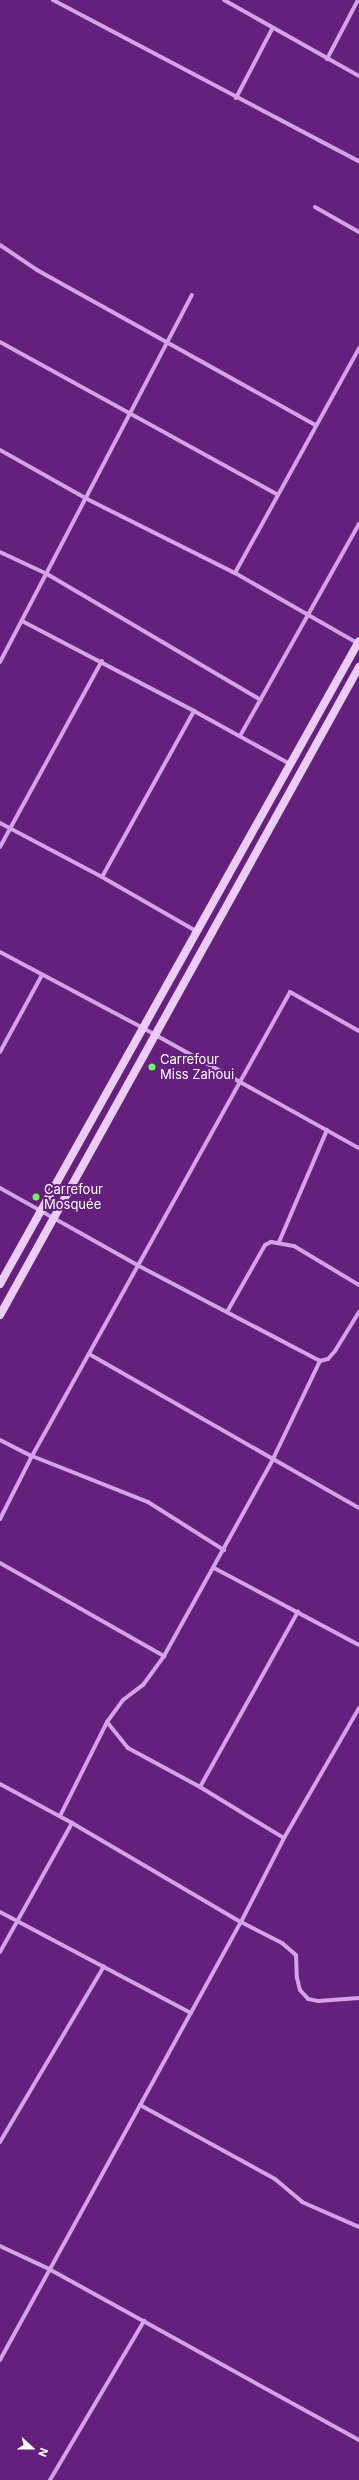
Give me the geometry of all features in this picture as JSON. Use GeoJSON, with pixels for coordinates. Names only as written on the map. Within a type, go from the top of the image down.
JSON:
{"type":"FeatureCollection","features":[{"type":"Feature","properties":{"kind":"main road"},"geometry":{"type":"LineString","coordinates":[[0,1284],[358,643]]}},
{"type":"Feature","properties":{"kind":"main road"},"geometry":{"type":"LineString","coordinates":[[0,1315],[359,667]]}},
{"type":"Feature","properties":{"kind":"street"},"geometry":{"type":"LineString","coordinates":[[53,0],[236,98],[359,161]]}},
{"type":"Feature","properties":{"kind":"street"},"geometry":{"type":"LineString","coordinates":[[224,0],[272,29],[359,76]]}},
{"type":"Feature","properties":{"kind":"street"},"geometry":{"type":"LineString","coordinates":[[327,59],[358,0]]}},
{"type":"Feature","properties":{"kind":"street"},"geometry":{"type":"LineString","coordinates":[[236,98],[272,29]]}},
{"type":"Feature","properties":{"kind":"street"},"geometry":{"type":"LineString","coordinates":[[315,207],[359,232]]}},
{"type":"Feature","properties":{"kind":"street"},"geometry":{"type":"LineString","coordinates":[[0,245],[38,270],[316,425]]}},
{"type":"Feature","properties":{"kind":"street"},"geometry":{"type":"LineString","coordinates":[[0,662],[88,499],[192,295]]}},
{"type":"Feature","properties":{"kind":"street"},"geometry":{"type":"LineString","coordinates":[[0,342],[130,415],[278,495]]}},
{"type":"Feature","properties":{"kind":"street"},"geometry":{"type":"LineString","coordinates":[[235,572],[359,348]]}},
{"type":"Feature","properties":{"kind":"street"},"geometry":{"type":"LineString","coordinates":[[0,450],[88,499],[235,572],[358,643]]}},
{"type":"Feature","properties":{"kind":"street"},"geometry":{"type":"LineString","coordinates":[[240,736],[359,524]]}},
{"type":"Feature","properties":{"kind":"street"},"geometry":{"type":"LineString","coordinates":[[0,552],[47,574],[261,700]]}},
{"type":"Feature","properties":{"kind":"street"},"geometry":{"type":"LineString","coordinates":[[22,621],[102,661],[290,764]]}},
{"type":"Feature","properties":{"kind":"street"},"geometry":{"type":"LineString","coordinates":[[0,847],[102,661]]}},
{"type":"Feature","properties":{"kind":"street"},"geometry":{"type":"LineString","coordinates":[[102,877],[194,711]]}},
{"type":"Feature","properties":{"kind":"street"},"geometry":{"type":"LineString","coordinates":[[0,823],[102,877],[197,932]]}},
{"type":"Feature","properties":{"kind":"street"},"geometry":{"type":"LineString","coordinates":[[0,952],[156,1034],[359,1148]]}},
{"type":"Feature","properties":{"kind":"street"},"geometry":{"type":"LineString","coordinates":[[0,1052],[42,975]]}},
{"type":"Feature","properties":{"kind":"street"},"geometry":{"type":"LineString","coordinates":[[0,1518],[32,1456],[290,992],[359,1031]]}},
{"type":"Feature","properties":{"kind":"street"},"geometry":{"type":"LineString","coordinates":[[279,1242],[327,1130]]}},
{"type":"Feature","properties":{"kind":"street"},"geometry":{"type":"LineString","coordinates":[[0,1188],[139,1266],[320,1361],[328,1359],[335,1351],[359,1312]]}},
{"type":"Feature","properties":{"kind":"street"},"geometry":{"type":"LineString","coordinates":[[228,1312],[266,1245],[279,1242],[294,1246],[359,1285]]}},
{"type":"Feature","properties":{"kind":"street"},"geometry":{"type":"LineString","coordinates":[[89,1354],[357,1507],[359,1501]]}},
{"type":"Feature","properties":{"kind":"street"},"geometry":{"type":"LineString","coordinates":[[60,1816],[107,1722],[123,1700],[143,1685],[164,1656],[273,1459],[320,1361]]}},
{"type":"Feature","properties":{"kind":"street"},"geometry":{"type":"LineString","coordinates":[[0,1440],[32,1456],[148,1502],[224,1550]]}},
{"type":"Feature","properties":{"kind":"street"},"geometry":{"type":"LineString","coordinates":[[0,1563],[164,1656]]}},
{"type":"Feature","properties":{"kind":"street"},"geometry":{"type":"LineString","coordinates":[[214,1568],[359,1645]]}},
{"type":"Feature","properties":{"kind":"street"},"geometry":{"type":"LineString","coordinates":[[200,1787],[298,1612]]}},
{"type":"Feature","properties":{"kind":"street"},"geometry":{"type":"LineString","coordinates":[[0,2360],[48,2268],[241,1922],[284,1838],[359,1708]]}},
{"type":"Feature","properties":{"kind":"street"},"geometry":{"type":"LineString","coordinates":[[107,1722],[128,1748],[200,1787],[284,1838]]}},
{"type":"Feature","properties":{"kind":"street"},"geometry":{"type":"LineString","coordinates":[[0,1784],[72,1822],[241,1922],[282,1942],[296,1955],[297,1978],[300,1990],[308,1999],[318,2001],[359,1998]]}},
{"type":"Feature","properties":{"kind":"street"},"geometry":{"type":"LineString","coordinates":[[0,1952],[19,1922],[72,1822]]}},
{"type":"Feature","properties":{"kind":"street"},"geometry":{"type":"LineString","coordinates":[[0,1912],[191,2013]]}},
{"type":"Feature","properties":{"kind":"street"},"geometry":{"type":"LineString","coordinates":[[0,2142],[104,1966]]}},
{"type":"Feature","properties":{"kind":"street"},"geometry":{"type":"LineString","coordinates":[[140,2105],[275,2179],[302,2202],[359,2228]]}},
{"type":"Feature","properties":{"kind":"street"},"geometry":{"type":"LineString","coordinates":[[0,2246],[48,2268],[359,2440]]}},
{"type":"Feature","properties":{"kind":"street"},"geometry":{"type":"LineString","coordinates":[[50,2480],[144,2321]]}},
{"type":"Feature","properties":{"kind":"place","name":"Carrefour Miss Zahoui"},"geometry":{"type":"Point","coordinates":[152,1067]}},
{"type":"Feature","properties":{"kind":"place","name":"Carrefour Mosquée"},"geometry":{"type":"Point","coordinates":[36,1197]}}]}
